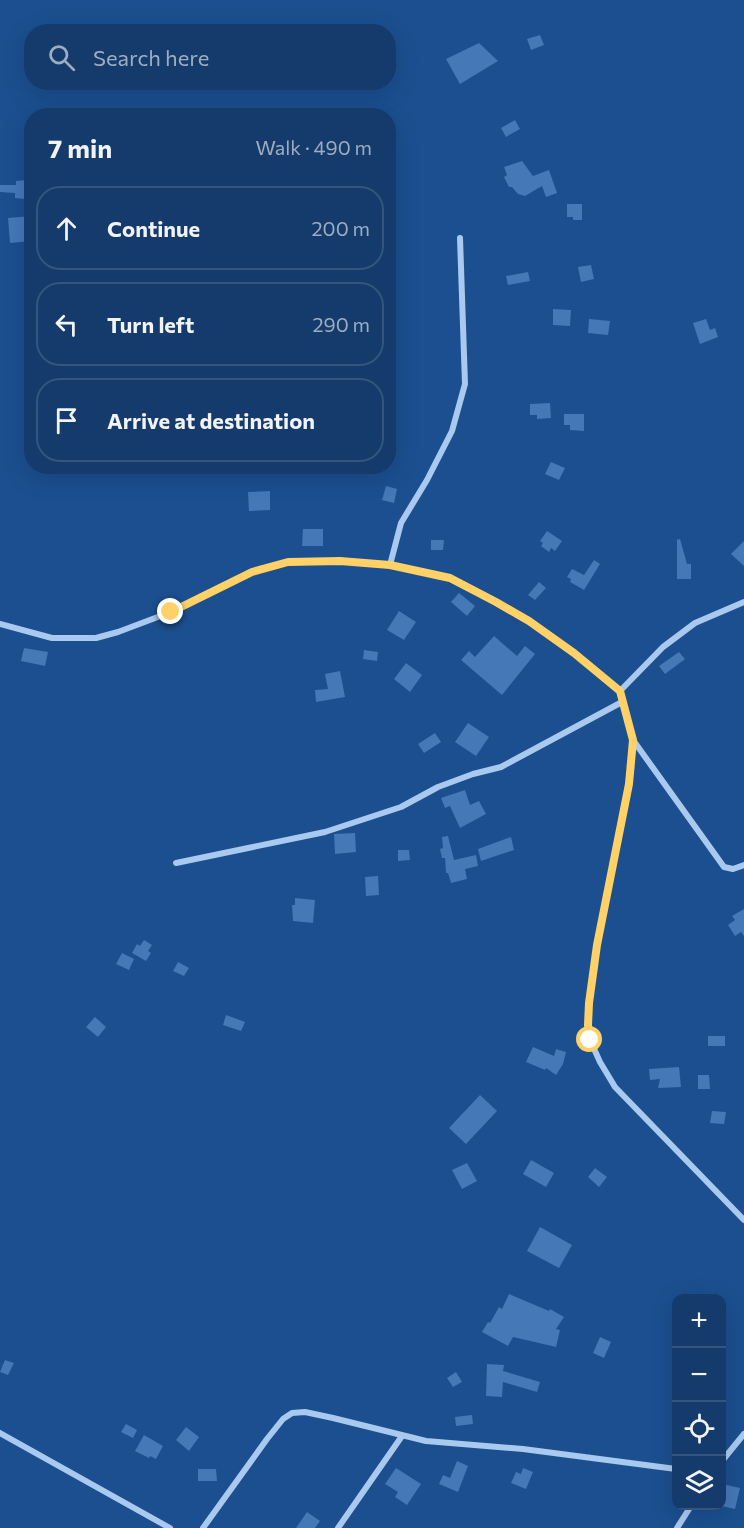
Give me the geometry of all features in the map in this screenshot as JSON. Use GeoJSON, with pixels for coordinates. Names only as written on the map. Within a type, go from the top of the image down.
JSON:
{"type":"FeatureCollection","features":[{"type":"Feature","properties":{"kind":"street"},"geometry":{"type":"LineString","coordinates":[[390,565],[400,523],[427,480],[452,431],[465,384],[460,238]]}},
{"type":"Feature","properties":{"kind":"street"},"geometry":{"type":"LineString","coordinates":[[0,625],[52,638],[96,638],[171,612],[252,572],[288,562],[340,561],[390,565],[450,578],[529,621],[574,653],[620,691],[633,740],[724,867],[733,869],[744,865]]}},
{"type":"Feature","properties":{"kind":"street"},"geometry":{"type":"LineString","coordinates":[[620,691],[663,647],[695,623],[744,602]]}},
{"type":"Feature","properties":{"kind":"street"},"geometry":{"type":"LineString","coordinates":[[176,863],[325,832],[401,807],[438,787],[473,774],[501,767],[622,702]]}},
{"type":"Feature","properties":{"kind":"street"},"geometry":{"type":"LineString","coordinates":[[633,740],[629,784],[597,945],[589,1003],[590,1040],[615,1087],[744,1220]]}},
{"type":"Feature","properties":{"kind":"street"},"geometry":{"type":"LineString","coordinates":[[203,1528],[267,1439],[283,1419],[292,1413],[305,1412],[426,1441],[523,1449],[672,1468]]}},
{"type":"Feature","properties":{"kind":"street"},"geometry":{"type":"LineString","coordinates":[[0,1433],[170,1528]]}},
{"type":"Feature","properties":{"kind":"street"},"geometry":{"type":"LineString","coordinates":[[726,1456],[744,1434]]}},
{"type":"Feature","properties":{"kind":"street"},"geometry":{"type":"LineString","coordinates":[[338,1528],[402,1436]]}},
{"type":"Feature","properties":{"kind":"street"},"geometry":{"type":"LineString","coordinates":[[677,1528],[688,1510]]}},
{"type":"Feature","properties":{"kind":"building"},"geometry":{"type":"Polygon","coordinates":[[[540,35],[544,45],[531,50],[527,39],[540,35]]]}},
{"type":"Feature","properties":{"kind":"building"},"geometry":{"type":"Polygon","coordinates":[[[479,43],[498,61],[460,84],[446,59],[479,43]]]}},
{"type":"Feature","properties":{"kind":"building"},"geometry":{"type":"Polygon","coordinates":[[[515,120],[520,129],[506,137],[501,128],[515,120]]]}},
{"type":"Feature","properties":{"kind":"building"},"geometry":{"type":"Polygon","coordinates":[[[522,161],[533,176],[549,170],[557,193],[546,197],[542,186],[525,196],[509,187],[504,177],[507,175],[504,167],[522,161]]]}},
{"type":"Feature","properties":{"kind":"building"},"geometry":{"type":"Polygon","coordinates":[[[24,180],[24,199],[15,198],[15,193],[0,192],[0,185],[16,185],[16,181],[24,180]]]}},
{"type":"Feature","properties":{"kind":"building"},"geometry":{"type":"Polygon","coordinates":[[[567,204],[582,204],[582,220],[567,217],[567,204]]]}},
{"type":"Feature","properties":{"kind":"building"},"geometry":{"type":"Polygon","coordinates":[[[24,217],[24,242],[10,243],[8,218],[24,217]]]}},
{"type":"Feature","properties":{"kind":"building"},"geometry":{"type":"Polygon","coordinates":[[[591,265],[594,279],[581,282],[578,267],[591,265]]]}},
{"type":"Feature","properties":{"kind":"building"},"geometry":{"type":"Polygon","coordinates":[[[528,272],[530,281],[508,285],[506,276],[528,272]]]}},
{"type":"Feature","properties":{"kind":"building"},"geometry":{"type":"Polygon","coordinates":[[[553,309],[571,310],[570,326],[553,325],[553,309]]]}},
{"type":"Feature","properties":{"kind":"building"},"geometry":{"type":"Polygon","coordinates":[[[589,319],[610,321],[608,335],[588,333],[589,319]]]}},
{"type":"Feature","properties":{"kind":"building"},"geometry":{"type":"Polygon","coordinates":[[[706,319],[710,330],[715,328],[718,337],[700,344],[693,323],[706,319]]]}},
{"type":"Feature","properties":{"kind":"building"},"geometry":{"type":"Polygon","coordinates":[[[550,403],[551,418],[537,419],[537,415],[530,415],[530,404],[550,403]]]}},
{"type":"Feature","properties":{"kind":"building"},"geometry":{"type":"Polygon","coordinates":[[[564,414],[584,414],[584,431],[570,430],[570,425],[564,425],[564,414]]]}},
{"type":"Feature","properties":{"kind":"building"},"geometry":{"type":"Polygon","coordinates":[[[551,462],[565,468],[559,480],[545,474],[551,462]]]}},
{"type":"Feature","properties":{"kind":"building"},"geometry":{"type":"Polygon","coordinates":[[[386,486],[397,489],[394,503],[382,500],[386,486]]]}},
{"type":"Feature","properties":{"kind":"building"},"geometry":{"type":"Polygon","coordinates":[[[270,491],[270,510],[249,511],[248,492],[270,491]]]}},
{"type":"Feature","properties":{"kind":"building"},"geometry":{"type":"Polygon","coordinates":[[[303,529],[323,529],[323,546],[302,546],[303,529]]]}},
{"type":"Feature","properties":{"kind":"building"},"geometry":{"type":"Polygon","coordinates":[[[547,531],[562,541],[555,551],[551,548],[549,552],[541,546],[543,543],[540,541],[547,531]]]}},
{"type":"Feature","properties":{"kind":"building"},"geometry":{"type":"Polygon","coordinates":[[[680,539],[687,564],[691,564],[691,579],[677,579],[677,540],[680,539]]]}},
{"type":"Feature","properties":{"kind":"building"},"geometry":{"type":"Polygon","coordinates":[[[431,540],[444,540],[443,550],[431,550],[431,540]]]}},
{"type":"Feature","properties":{"kind":"building"},"geometry":{"type":"Polygon","coordinates":[[[744,541],[744,566],[731,554],[744,541]]]}},
{"type":"Feature","properties":{"kind":"building"},"geometry":{"type":"Polygon","coordinates":[[[594,560],[600,564],[584,590],[570,582],[571,579],[567,577],[572,569],[584,575],[594,560]]]}},
{"type":"Feature","properties":{"kind":"building"},"geometry":{"type":"Polygon","coordinates":[[[539,582],[546,588],[535,600],[528,595],[539,582]]]}},
{"type":"Feature","properties":{"kind":"building"},"geometry":{"type":"Polygon","coordinates":[[[459,593],[475,606],[467,616],[451,602],[459,593]]]}},
{"type":"Feature","properties":{"kind":"building"},"geometry":{"type":"Polygon","coordinates":[[[399,611],[416,622],[404,640],[387,630],[399,611]]]}},
{"type":"Feature","properties":{"kind":"building"},"geometry":{"type":"Polygon","coordinates":[[[494,636],[517,656],[525,646],[535,654],[502,695],[461,660],[469,651],[475,657],[494,636]]]}},
{"type":"Feature","properties":{"kind":"building"},"geometry":{"type":"Polygon","coordinates":[[[24,648],[48,652],[45,666],[21,661],[24,648]]]}},
{"type":"Feature","properties":{"kind":"building"},"geometry":{"type":"Polygon","coordinates":[[[364,650],[378,652],[377,661],[363,659],[364,650]]]}},
{"type":"Feature","properties":{"kind":"building"},"geometry":{"type":"Polygon","coordinates":[[[679,652],[685,659],[665,674],[659,666],[679,652]]]}},
{"type":"Feature","properties":{"kind":"building"},"geometry":{"type":"Polygon","coordinates":[[[406,663],[422,675],[410,692],[394,679],[406,663]]]}},
{"type":"Feature","properties":{"kind":"building"},"geometry":{"type":"Polygon","coordinates":[[[340,671],[345,697],[316,702],[315,690],[328,689],[325,674],[340,671]]]}},
{"type":"Feature","properties":{"kind":"building"},"geometry":{"type":"Polygon","coordinates":[[[468,723],[489,737],[476,756],[455,742],[468,723]]]}},
{"type":"Feature","properties":{"kind":"building"},"geometry":{"type":"Polygon","coordinates":[[[435,733],[441,742],[424,753],[418,744],[435,733]]]}},
{"type":"Feature","properties":{"kind":"building"},"geometry":{"type":"Polygon","coordinates":[[[465,790],[470,805],[479,801],[486,814],[460,828],[450,806],[445,808],[441,798],[465,790]]]}},
{"type":"Feature","properties":{"kind":"building"},"geometry":{"type":"Polygon","coordinates":[[[355,833],[356,852],[335,854],[334,834],[355,833]]]}},
{"type":"Feature","properties":{"kind":"building"},"geometry":{"type":"Polygon","coordinates":[[[448,836],[454,860],[476,855],[478,866],[465,869],[467,879],[451,883],[446,873],[445,858],[442,858],[440,849],[443,848],[442,837],[448,836]]]}},
{"type":"Feature","properties":{"kind":"building"},"geometry":{"type":"Polygon","coordinates":[[[511,837],[514,850],[481,861],[478,849],[511,837]]]}},
{"type":"Feature","properties":{"kind":"building"},"geometry":{"type":"Polygon","coordinates":[[[398,850],[409,850],[410,860],[398,861],[398,850]]]}},
{"type":"Feature","properties":{"kind":"building"},"geometry":{"type":"Polygon","coordinates":[[[378,876],[379,895],[366,896],[365,877],[378,876]]]}},
{"type":"Feature","properties":{"kind":"building"},"geometry":{"type":"Polygon","coordinates":[[[295,898],[315,900],[313,923],[293,921],[292,905],[295,905],[295,898]]]}},
{"type":"Feature","properties":{"kind":"building"},"geometry":{"type":"Polygon","coordinates":[[[744,909],[744,936],[741,932],[735,936],[728,925],[735,920],[732,916],[744,909]]]}},
{"type":"Feature","properties":{"kind":"building"},"geometry":{"type":"Polygon","coordinates":[[[144,940],[152,945],[148,951],[151,953],[146,961],[132,953],[137,944],[140,946],[144,940]]]}},
{"type":"Feature","properties":{"kind":"building"},"geometry":{"type":"Polygon","coordinates":[[[122,953],[134,959],[129,970],[116,964],[122,953]]]}},
{"type":"Feature","properties":{"kind":"building"},"geometry":{"type":"Polygon","coordinates":[[[178,962],[189,968],[184,976],[173,971],[178,962]]]}},
{"type":"Feature","properties":{"kind":"building"},"geometry":{"type":"Polygon","coordinates":[[[226,1015],[245,1022],[241,1031],[223,1025],[226,1015]]]}},
{"type":"Feature","properties":{"kind":"building"},"geometry":{"type":"Polygon","coordinates":[[[95,1017],[106,1027],[98,1037],[86,1027],[95,1017]]]}},
{"type":"Feature","properties":{"kind":"building"},"geometry":{"type":"Polygon","coordinates":[[[708,1036],[725,1036],[725,1046],[708,1046],[708,1036]]]}},
{"type":"Feature","properties":{"kind":"building"},"geometry":{"type":"Polygon","coordinates":[[[533,1047],[554,1056],[556,1049],[566,1052],[563,1064],[556,1075],[546,1068],[545,1070],[526,1062],[533,1047]]]}},
{"type":"Feature","properties":{"kind":"building"},"geometry":{"type":"Polygon","coordinates":[[[679,1067],[681,1087],[658,1088],[660,1079],[650,1080],[649,1069],[679,1067]]]}},
{"type":"Feature","properties":{"kind":"building"},"geometry":{"type":"Polygon","coordinates":[[[698,1075],[709,1075],[710,1089],[698,1089],[698,1075]]]}},
{"type":"Feature","properties":{"kind":"building"},"geometry":{"type":"Polygon","coordinates":[[[480,1095],[497,1111],[466,1144],[449,1128],[480,1095]]]}},
{"type":"Feature","properties":{"kind":"building"},"geometry":{"type":"Polygon","coordinates":[[[712,1111],[726,1112],[724,1124],[710,1123],[712,1111]]]}},
{"type":"Feature","properties":{"kind":"building"},"geometry":{"type":"Polygon","coordinates":[[[531,1160],[554,1173],[546,1187],[523,1174],[531,1160]]]}},
{"type":"Feature","properties":{"kind":"building"},"geometry":{"type":"Polygon","coordinates":[[[467,1163],[477,1181],[462,1189],[452,1170],[467,1163]]]}},
{"type":"Feature","properties":{"kind":"building"},"geometry":{"type":"Polygon","coordinates":[[[595,1168],[607,1177],[599,1187],[588,1177],[595,1168]]]}},
{"type":"Feature","properties":{"kind":"building"},"geometry":{"type":"Polygon","coordinates":[[[540,1227],[572,1245],[559,1268],[527,1251],[540,1227]]]}},
{"type":"Feature","properties":{"kind":"building"},"geometry":{"type":"Polygon","coordinates":[[[509,1294],[549,1311],[550,1309],[564,1317],[556,1329],[560,1330],[556,1347],[513,1337],[508,1346],[482,1332],[499,1307],[502,1309],[509,1294]]]}},
{"type":"Feature","properties":{"kind":"building"},"geometry":{"type":"Polygon","coordinates":[[[600,1337],[611,1342],[604,1358],[593,1353],[600,1337]]]}},
{"type":"Feature","properties":{"kind":"building"},"geometry":{"type":"Polygon","coordinates":[[[5,1360],[14,1363],[8,1375],[0,1372],[5,1360]]]}},
{"type":"Feature","properties":{"kind":"building"},"geometry":{"type":"Polygon","coordinates":[[[487,1364],[504,1365],[503,1371],[540,1382],[537,1392],[503,1382],[502,1397],[486,1396],[487,1364]]]}},
{"type":"Feature","properties":{"kind":"building"},"geometry":{"type":"Polygon","coordinates":[[[456,1372],[462,1382],[453,1387],[447,1378],[456,1372]]]}},
{"type":"Feature","properties":{"kind":"building"},"geometry":{"type":"Polygon","coordinates":[[[472,1415],[473,1424],[456,1426],[455,1417],[472,1415]]]}},
{"type":"Feature","properties":{"kind":"building"},"geometry":{"type":"Polygon","coordinates":[[[126,1424],[137,1430],[133,1438],[121,1432],[126,1424]]]}},
{"type":"Feature","properties":{"kind":"building"},"geometry":{"type":"Polygon","coordinates":[[[186,1427],[199,1437],[189,1451],[176,1440],[186,1427]]]}},
{"type":"Feature","properties":{"kind":"building"},"geometry":{"type":"Polygon","coordinates":[[[144,1435],[163,1446],[156,1459],[135,1451],[144,1435]]]}},
{"type":"Feature","properties":{"kind":"building"},"geometry":{"type":"Polygon","coordinates":[[[457,1461],[468,1466],[458,1492],[439,1484],[443,1475],[450,1478],[457,1461]]]}},
{"type":"Feature","properties":{"kind":"building"},"geometry":{"type":"Polygon","coordinates":[[[396,1468],[421,1484],[407,1505],[395,1497],[398,1492],[385,1484],[396,1468]]]}},
{"type":"Feature","properties":{"kind":"building"},"geometry":{"type":"Polygon","coordinates":[[[523,1468],[533,1472],[526,1489],[511,1483],[516,1472],[521,1474],[523,1468]]]}},
{"type":"Feature","properties":{"kind":"building"},"geometry":{"type":"Polygon","coordinates":[[[198,1469],[216,1469],[217,1481],[198,1481],[198,1469]]]}},
{"type":"Feature","properties":{"kind":"building"},"geometry":{"type":"Polygon","coordinates":[[[726,1485],[740,1488],[735,1509],[726,1507],[726,1485]]]}},
{"type":"Feature","properties":{"kind":"building"},"geometry":{"type":"Polygon","coordinates":[[[307,1512],[320,1521],[315,1528],[296,1528],[307,1512]]]}},
{"type":"Feature","properties":{"kind":"route"},"geometry":{"type":"LineString","coordinates":[[171,612],[252,572],[288,562],[340,561],[390,565],[450,578],[496,602],[529,621],[574,653],[620,691],[633,740],[629,784],[597,945],[589,1003],[590,1040]]}}]}
